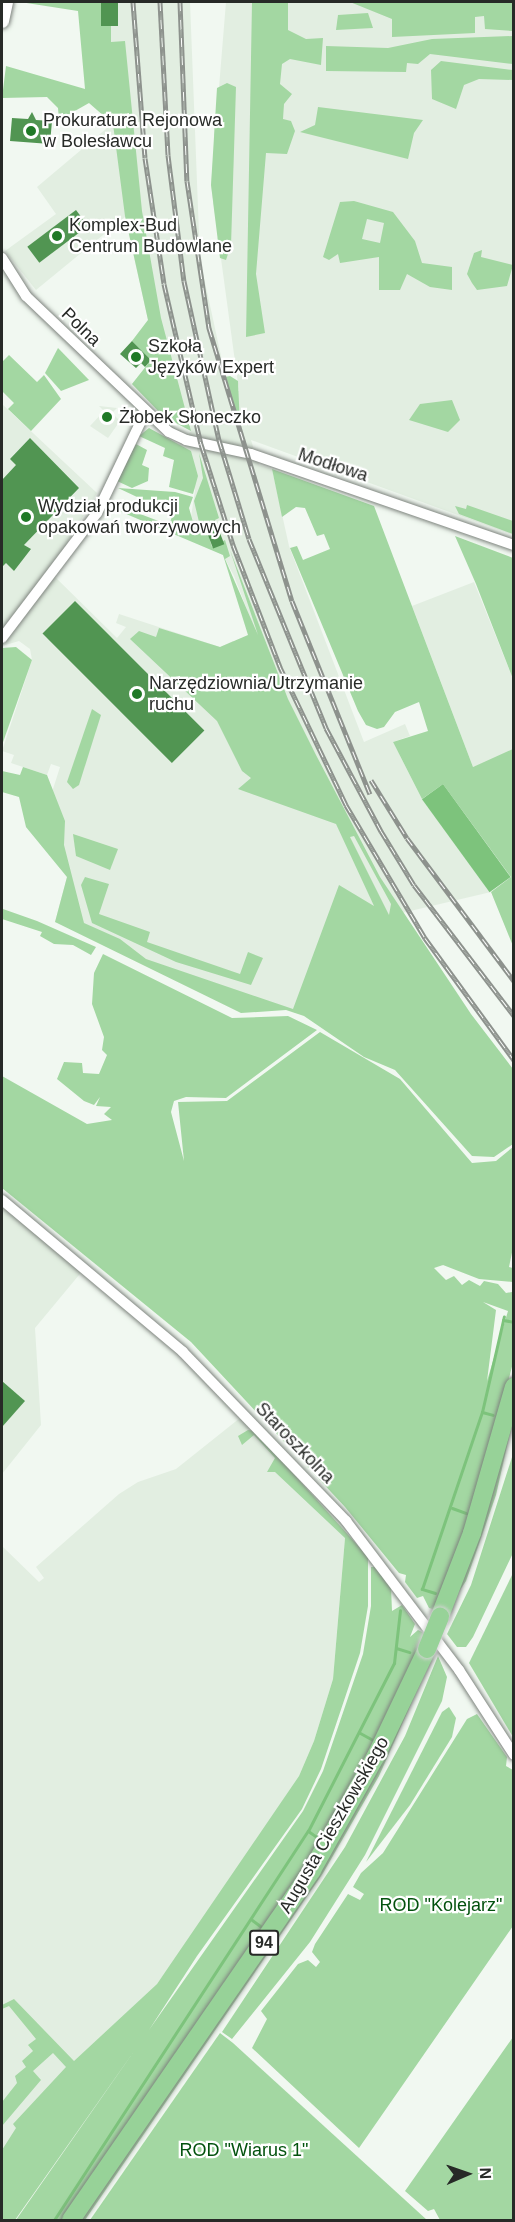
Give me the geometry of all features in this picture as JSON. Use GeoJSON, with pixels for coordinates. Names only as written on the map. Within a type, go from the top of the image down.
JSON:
{"type":"FeatureCollection","features":[{"type":"Feature","properties":{"kind":"main road","name":"Augusta Cieszkowskiego"},"geometry":{"type":"LineString","coordinates":[[71,2220],[312,1870],[376,1756],[427,1649],[440,1616],[483,1500],[513,1387]]}},
{"type":"Feature","properties":{"kind":"street"},"geometry":{"type":"LineString","coordinates":[[2,21],[6,2]]}},
{"type":"Feature","properties":{"kind":"street","name":"Polna"},"geometry":{"type":"LineString","coordinates":[[2,258],[26,296],[145,413]]}},
{"type":"Feature","properties":{"kind":"street"},"geometry":{"type":"LineString","coordinates":[[4,632],[98,513],[145,413]]}},
{"type":"Feature","properties":{"kind":"street","name":"Modłowa"},"geometry":{"type":"LineString","coordinates":[[145,413],[186,440],[252,454],[513,545]]}},
{"type":"Feature","properties":{"kind":"street","name":"Staroszkolna"},"geometry":{"type":"LineString","coordinates":[[2,1200],[183,1352],[346,1521],[459,1670],[513,1755]]}},
{"type":"Feature","properties":{"kind":"shaded area"},"geometry":{"type":"Polygon","coordinates":[[[79,2],[190,2],[200,259],[229,393],[239,391],[211,185],[226,2],[513,2],[513,535],[251,440],[259,465],[272,469],[289,546],[364,742],[405,724],[410,736],[393,742],[422,799],[491,892],[389,916],[284,705],[234,576],[223,555],[188,538],[195,490],[177,447],[191,431],[163,416],[132,384],[151,360],[132,341],[148,320],[125,217],[36,290],[5,251],[56,214],[37,187],[113,123],[79,2]]]}},
{"type":"Feature","properties":{"kind":"shaded area"},"geometry":{"type":"Polygon","coordinates":[[[2,404],[97,493],[50,572],[117,638],[126,627],[116,623],[119,614],[220,647],[233,641],[321,790],[382,923],[340,1026],[123,952],[125,945],[55,922],[67,877],[26,827],[53,789],[60,767],[51,764],[47,775],[11,763],[14,755],[2,751],[32,660],[30,649],[19,641],[2,646],[2,404]]]}},
{"type":"Feature","properties":{"kind":"shaded area","name":"Żłobek Słoneczko"},"geometry":{"type":"Polygon","coordinates":[[[99,406],[117,408],[112,413],[120,421],[108,438],[90,426],[104,411],[99,406]]]}},
{"type":"Feature","properties":{"kind":"shaded area"},"geometry":{"type":"Polygon","coordinates":[[[474,582],[513,679],[513,752],[473,767],[412,606],[474,582]]]}},
{"type":"Feature","properties":{"kind":"shaded area"},"geometry":{"type":"Polygon","coordinates":[[[443,784],[511,877],[490,892],[422,799],[443,784]]]}},
{"type":"Feature","properties":{"kind":"shaded area"},"geometry":{"type":"Polygon","coordinates":[[[2,1200],[84,1269],[35,1328],[41,1425],[2,1474],[2,1200]]]}},
{"type":"Feature","properties":{"kind":"shaded area"},"geometry":{"type":"Polygon","coordinates":[[[245,1414],[346,1526],[333,1679],[314,1741],[299,1776],[203,1921],[157,1984],[72,2063],[2,2181],[2,1546],[39,1582],[44,1578],[36,1567],[119,1494],[138,1482],[176,1469],[245,1414]]]}},
{"type":"Feature","properties":{"kind":"green space"},"geometry":{"type":"Polygon","coordinates":[[[20,2],[101,2],[103,25],[111,25],[111,42],[125,41],[142,211],[161,318],[191,431],[163,416],[132,384],[151,360],[132,341],[148,320],[125,216],[113,124],[89,103],[59,120],[58,108],[47,97],[2,98],[6,66],[85,89],[78,11],[20,2]]]}},
{"type":"Feature","properties":{"kind":"green space"},"geometry":{"type":"Polygon","coordinates":[[[252,2],[288,2],[288,30],[306,39],[323,38],[321,65],[290,59],[282,64],[280,84],[292,94],[284,104],[283,119],[291,121],[295,131],[287,154],[266,153],[256,274],[265,333],[246,337],[252,2]]]}},
{"type":"Feature","properties":{"kind":"green space"},"geometry":{"type":"Polygon","coordinates":[[[350,2],[513,2],[513,31],[485,29],[484,16],[475,17],[475,33],[392,37],[392,19],[350,2]]]}},
{"type":"Feature","properties":{"kind":"green space"},"geometry":{"type":"Polygon","coordinates":[[[368,13],[373,28],[336,30],[338,15],[368,13]]]}},
{"type":"Feature","properties":{"kind":"green space"},"geometry":{"type":"Polygon","coordinates":[[[513,36],[513,64],[430,54],[418,64],[407,63],[406,72],[326,71],[326,46],[388,48],[432,39],[513,36]]]}},
{"type":"Feature","properties":{"kind":"green space"},"geometry":{"type":"Polygon","coordinates":[[[441,61],[513,70],[513,80],[479,79],[464,85],[456,109],[432,99],[431,70],[441,61]]]}},
{"type":"Feature","properties":{"kind":"green space"},"geometry":{"type":"Polygon","coordinates":[[[227,83],[236,87],[231,245],[226,260],[220,258],[211,185],[217,88],[227,83]]]}},
{"type":"Feature","properties":{"kind":"green space"},"geometry":{"type":"Polygon","coordinates":[[[318,107],[423,120],[414,133],[408,159],[300,132],[315,125],[318,107]]]}},
{"type":"Feature","properties":{"kind":"green space"},"geometry":{"type":"Polygon","coordinates":[[[354,201],[393,212],[415,241],[422,263],[452,267],[452,290],[430,287],[407,274],[400,290],[379,290],[379,257],[340,263],[338,254],[329,260],[323,257],[340,202],[354,201]],[[367,219],[362,239],[380,243],[384,223],[367,219]]]}},
{"type":"Feature","properties":{"kind":"green space"},"geometry":{"type":"Polygon","coordinates":[[[482,250],[481,257],[513,265],[507,286],[477,290],[472,283],[467,274],[474,253],[482,250]]]}},
{"type":"Feature","properties":{"kind":"green space"},"geometry":{"type":"Polygon","coordinates":[[[58,348],[89,380],[61,391],[45,373],[58,348]]]}},
{"type":"Feature","properties":{"kind":"green space"},"geometry":{"type":"Polygon","coordinates":[[[9,355],[37,382],[44,375],[61,399],[31,431],[8,409],[14,403],[2,391],[2,362],[9,355]]]}},
{"type":"Feature","properties":{"kind":"green space"},"geometry":{"type":"Polygon","coordinates":[[[230,376],[238,381],[240,427],[225,377],[230,376]]]}},
{"type":"Feature","properties":{"kind":"green space"},"geometry":{"type":"Polygon","coordinates":[[[452,400],[460,420],[448,432],[409,420],[420,404],[452,400]]]}},
{"type":"Feature","properties":{"kind":"green space"},"geometry":{"type":"Polygon","coordinates":[[[149,428],[191,451],[198,476],[193,494],[169,487],[174,460],[163,456],[165,448],[139,436],[149,428]]]}},
{"type":"Feature","properties":{"kind":"green space"},"geometry":{"type":"Polygon","coordinates":[[[136,444],[147,450],[142,465],[149,468],[148,481],[132,488],[117,481],[136,444]]]}},
{"type":"Feature","properties":{"kind":"green space"},"geometry":{"type":"Polygon","coordinates":[[[199,453],[219,518],[205,525],[212,547],[225,540],[230,556],[225,559],[258,635],[230,550],[288,699],[316,755],[380,877],[471,1014],[513,1069],[513,1144],[494,1157],[472,1156],[395,1070],[364,1057],[304,1016],[286,1010],[241,1013],[55,922],[67,877],[26,827],[19,797],[2,792],[2,771],[20,775],[23,767],[47,775],[65,821],[64,845],[84,923],[120,939],[146,959],[293,1009],[339,885],[374,906],[336,824],[238,789],[251,778],[242,771],[217,721],[130,639],[139,631],[156,637],[159,628],[220,647],[248,635],[223,555],[112,508],[114,504],[169,525],[173,514],[118,488],[175,492],[193,497],[189,508],[195,529],[199,522],[194,501],[203,478],[199,453]],[[354,836],[350,837],[389,915],[391,904],[354,836]]]}},
{"type":"Feature","properties":{"kind":"green space"},"geometry":{"type":"Polygon","coordinates":[[[272,469],[374,506],[473,767],[513,749],[513,946],[491,892],[511,877],[443,784],[422,799],[393,742],[428,731],[419,702],[395,712],[384,727],[377,729],[366,725],[358,711],[290,548],[297,546],[303,560],[330,549],[324,534],[317,536],[305,508],[296,507],[282,517],[272,469]]]}},
{"type":"Feature","properties":{"kind":"green space"},"geometry":{"type":"Polygon","coordinates":[[[467,505],[513,521],[513,534],[459,514],[455,506],[466,509],[467,505]]]}},
{"type":"Feature","properties":{"kind":"green space"},"geometry":{"type":"Polygon","coordinates":[[[455,536],[513,558],[513,679],[476,584],[455,536]]]}},
{"type":"Feature","properties":{"kind":"green space"},"geometry":{"type":"Polygon","coordinates":[[[16,647],[32,660],[2,745],[2,648],[16,647]]]}},
{"type":"Feature","properties":{"kind":"green space"},"geometry":{"type":"Polygon","coordinates":[[[92,709],[101,715],[79,785],[73,789],[67,782],[92,709]]]}},
{"type":"Feature","properties":{"kind":"green space"},"geometry":{"type":"Polygon","coordinates":[[[73,834],[118,849],[110,870],[76,856],[73,834]]]}},
{"type":"Feature","properties":{"kind":"green space"},"geometry":{"type":"Polygon","coordinates":[[[85,877],[109,884],[99,914],[150,932],[147,942],[240,974],[248,952],[263,958],[251,985],[176,962],[92,923],[81,885],[85,877]]]}},
{"type":"Feature","properties":{"kind":"green space"},"geometry":{"type":"Polygon","coordinates":[[[3,909],[96,947],[91,955],[73,945],[54,944],[40,936],[42,932],[2,919],[3,909]]]}},
{"type":"Feature","properties":{"kind":"green space"},"geometry":{"type":"Polygon","coordinates":[[[103,954],[232,1018],[288,1016],[317,1030],[226,1098],[186,1097],[174,1101],[171,1112],[184,1161],[178,1102],[227,1101],[320,1032],[400,1079],[472,1163],[496,1161],[513,1147],[514,1243],[509,1267],[513,1268],[513,1282],[479,1279],[443,1265],[434,1268],[446,1280],[454,1276],[462,1285],[469,1280],[480,1286],[484,1281],[498,1284],[506,1293],[512,1292],[514,1287],[514,1359],[460,1549],[436,1610],[429,1608],[423,1596],[417,1598],[405,1582],[406,1575],[399,1573],[345,1507],[191,1342],[2,1188],[2,1076],[87,1124],[112,1120],[104,1114],[111,1107],[96,1106],[100,1097],[94,1105],[84,1101],[57,1079],[64,1062],[82,1063],[83,1073],[99,1074],[107,1055],[102,1050],[104,1037],[92,1004],[94,973],[103,954]],[[483,1302],[496,1310],[487,1381],[508,1311],[483,1302]]]}},
{"type":"Feature","properties":{"kind":"green space"},"geometry":{"type":"Polygon","coordinates":[[[513,1419],[496,1495],[466,1581],[456,1596],[513,1419]]]}},
{"type":"Feature","properties":{"kind":"green space"},"geometry":{"type":"Polygon","coordinates":[[[248,1430],[255,1431],[368,1557],[368,1606],[360,1653],[321,1769],[302,1809],[197,1956],[149,2030],[303,1811],[323,1771],[363,1654],[371,1606],[371,1567],[377,1567],[391,1587],[392,1611],[402,1605],[415,1624],[410,1637],[418,1630],[426,1634],[404,1687],[311,1860],[63,2220],[16,2220],[137,2047],[15,2220],[2,2220],[2,2150],[16,2128],[13,2124],[66,2067],[53,2053],[33,2071],[41,2080],[2,2126],[2,2102],[17,2083],[15,2076],[26,2067],[22,2061],[33,2051],[28,2045],[36,2039],[9,2006],[2,2009],[2,2005],[14,1999],[74,2061],[157,1984],[299,1776],[314,1741],[333,1679],[345,1538],[275,1472],[267,1472],[275,1458],[254,1435],[242,1445],[238,1436],[248,1430]]]}},
{"type":"Feature","properties":{"kind":"green space"},"geometry":{"type":"Polygon","coordinates":[[[513,1454],[513,1553],[473,1637],[466,1647],[457,1647],[447,1634],[471,1585],[513,1454]]]}},
{"type":"Feature","properties":{"kind":"green space"},"geometry":{"type":"Polygon","coordinates":[[[513,1573],[513,1737],[469,1663],[513,1573]]]}},
{"type":"Feature","properties":{"kind":"green space"},"geometry":{"type":"Polygon","coordinates":[[[438,1656],[447,1677],[442,1701],[365,1855],[310,1942],[232,2039],[222,2032],[345,1847],[405,1736],[438,1656]]]}},
{"type":"Feature","properties":{"kind":"green space"},"geometry":{"type":"Polygon","coordinates":[[[426,1670],[379,1776],[323,1873],[85,2220],[79,2220],[286,1924],[426,1670]]]}},
{"type":"Feature","properties":{"kind":"green space"},"geometry":{"type":"Polygon","coordinates":[[[449,1707],[456,1718],[452,1737],[410,1805],[366,1862],[442,1712],[449,1707]]]}},
{"type":"Feature","properties":{"kind":"green space","name":"ROD \"Kolejarz\""},"geometry":{"type":"Polygon","coordinates":[[[477,1714],[507,1757],[506,1766],[513,1770],[513,1926],[359,2148],[252,2048],[267,2019],[261,2011],[298,1964],[308,1960],[316,1967],[320,1962],[312,1952],[315,1944],[348,1894],[360,1900],[364,1894],[353,1887],[361,1873],[383,1853],[467,1719],[477,1714]]]}},
{"type":"Feature","properties":{"kind":"green space","name":"ROD \"Wiarus 1\""},"geometry":{"type":"Polygon","coordinates":[[[220,2033],[233,2043],[427,2220],[90,2220],[220,2033]]]}},
{"type":"Feature","properties":{"kind":"green space"},"geometry":{"type":"Polygon","coordinates":[[[513,2037],[513,2220],[440,2220],[434,2209],[428,2211],[405,2191],[513,2037]]]}},
{"type":"Feature","properties":{"kind":"building"},"geometry":{"type":"Polygon","coordinates":[[[101,2],[118,2],[118,26],[101,26],[101,2]]]}},
{"type":"Feature","properties":{"kind":"building","name":"Prokuratura Rejonowa w Bolesławcu"},"geometry":{"type":"Polygon","coordinates":[[[32,112],[36,120],[52,121],[50,144],[10,141],[12,118],[28,119],[32,112]]]}},
{"type":"Feature","properties":{"kind":"building","name":"Komplex-Bud Centrum Budowlane"},"geometry":{"type":"Polygon","coordinates":[[[76,210],[88,226],[39,263],[27,247],[76,210]]]}},
{"type":"Feature","properties":{"kind":"building","name":"Szkoła Języków Expert"},"geometry":{"type":"Polygon","coordinates":[[[132,341],[151,360],[145,367],[141,363],[136,368],[120,354],[132,341]]]}},
{"type":"Feature","properties":{"kind":"building","name":"Wydział produkcji opakowań tworzywowych"},"geometry":{"type":"Polygon","coordinates":[[[30,438],[79,488],[24,545],[31,549],[14,571],[6,563],[2,567],[2,480],[16,465],[10,459],[30,438]]]}},
{"type":"Feature","properties":{"kind":"building"},"geometry":{"type":"Polygon","coordinates":[[[215,520],[224,544],[213,549],[204,524],[215,520]]]}},
{"type":"Feature","properties":{"kind":"building","name":"Narzędziownia/Utrzymanie ruchu"},"geometry":{"type":"Polygon","coordinates":[[[75,601],[204,730],[172,763],[42,634],[75,601]]]}},
{"type":"Feature","properties":{"kind":"building"},"geometry":{"type":"Polygon","coordinates":[[[2,1381],[25,1401],[2,1427],[2,1381]]]}},
{"type":"Feature","properties":{"kind":"waterway"},"geometry":{"type":"LineString","coordinates":[[513,1262],[514,1258]]}},
{"type":"Feature","properties":{"kind":"waterway"},"geometry":{"type":"LineString","coordinates":[[435,1593],[422,1589],[482,1412],[504,1316]]}},
{"type":"Feature","properties":{"kind":"waterway"},"geometry":{"type":"LineString","coordinates":[[503,1320],[514,1322]]}},
{"type":"Feature","properties":{"kind":"waterway"},"geometry":{"type":"LineString","coordinates":[[482,1412],[493,1415]]}},
{"type":"Feature","properties":{"kind":"waterway"},"geometry":{"type":"LineString","coordinates":[[452,1508],[466,1513]]}},
{"type":"Feature","properties":{"kind":"waterway"},"geometry":{"type":"LineString","coordinates":[[54,2220],[308,1831],[394,1663],[400,1610]]}},
{"type":"Feature","properties":{"kind":"waterway"},"geometry":{"type":"LineString","coordinates":[[396,1648],[409,1652]]}},
{"type":"Feature","properties":{"kind":"waterway"},"geometry":{"type":"LineString","coordinates":[[360,1733],[371,1739]]}},
{"type":"Feature","properties":{"kind":"waterway"},"geometry":{"type":"LineString","coordinates":[[308,1831],[318,1838]]}},
{"type":"Feature","properties":{"kind":"waterway"},"geometry":{"type":"LineString","coordinates":[[252,1920],[260,1926]]}},
{"type":"Feature","properties":{"kind":"railway"},"geometry":{"type":"LineString","coordinates":[[133,2],[145,158],[164,284],[201,444],[233,545],[280,667],[346,805],[425,938],[514,1060]]}},
{"type":"Feature","properties":{"kind":"railway"},"geometry":{"type":"LineString","coordinates":[[160,2],[168,155],[184,281],[219,440],[249,539],[326,728],[381,831],[414,885],[514,1016]]}},
{"type":"Feature","properties":{"kind":"railway"},"geometry":{"type":"LineString","coordinates":[[180,2],[187,181],[209,328],[292,601],[370,794]]}},
{"type":"Feature","properties":{"kind":"railway"},"geometry":{"type":"LineString","coordinates":[[371,780],[407,838],[514,981]]}},
{"type":"Feature","properties":{"kind":"place","name":"Prokuratura Rejonowa w Bolesławcu"},"geometry":{"type":"Point","coordinates":[31,131]}},
{"type":"Feature","properties":{"kind":"place","name":"Komplex-Bud Centrum Budowlane"},"geometry":{"type":"Point","coordinates":[57,236]}},
{"type":"Feature","properties":{"kind":"place","name":"Szkoła Języków Expert"},"geometry":{"type":"Point","coordinates":[136,357]}},
{"type":"Feature","properties":{"kind":"place","name":"Żłobek Słoneczko"},"geometry":{"type":"Point","coordinates":[107,417]}},
{"type":"Feature","properties":{"kind":"place","name":"Wydział produkcji opakowań tworzywowych"},"geometry":{"type":"Point","coordinates":[26,517]}},
{"type":"Feature","properties":{"kind":"place","name":"Narzędziownia/Utrzymanie ruchu"},"geometry":{"type":"Point","coordinates":[137,694]}}]}
